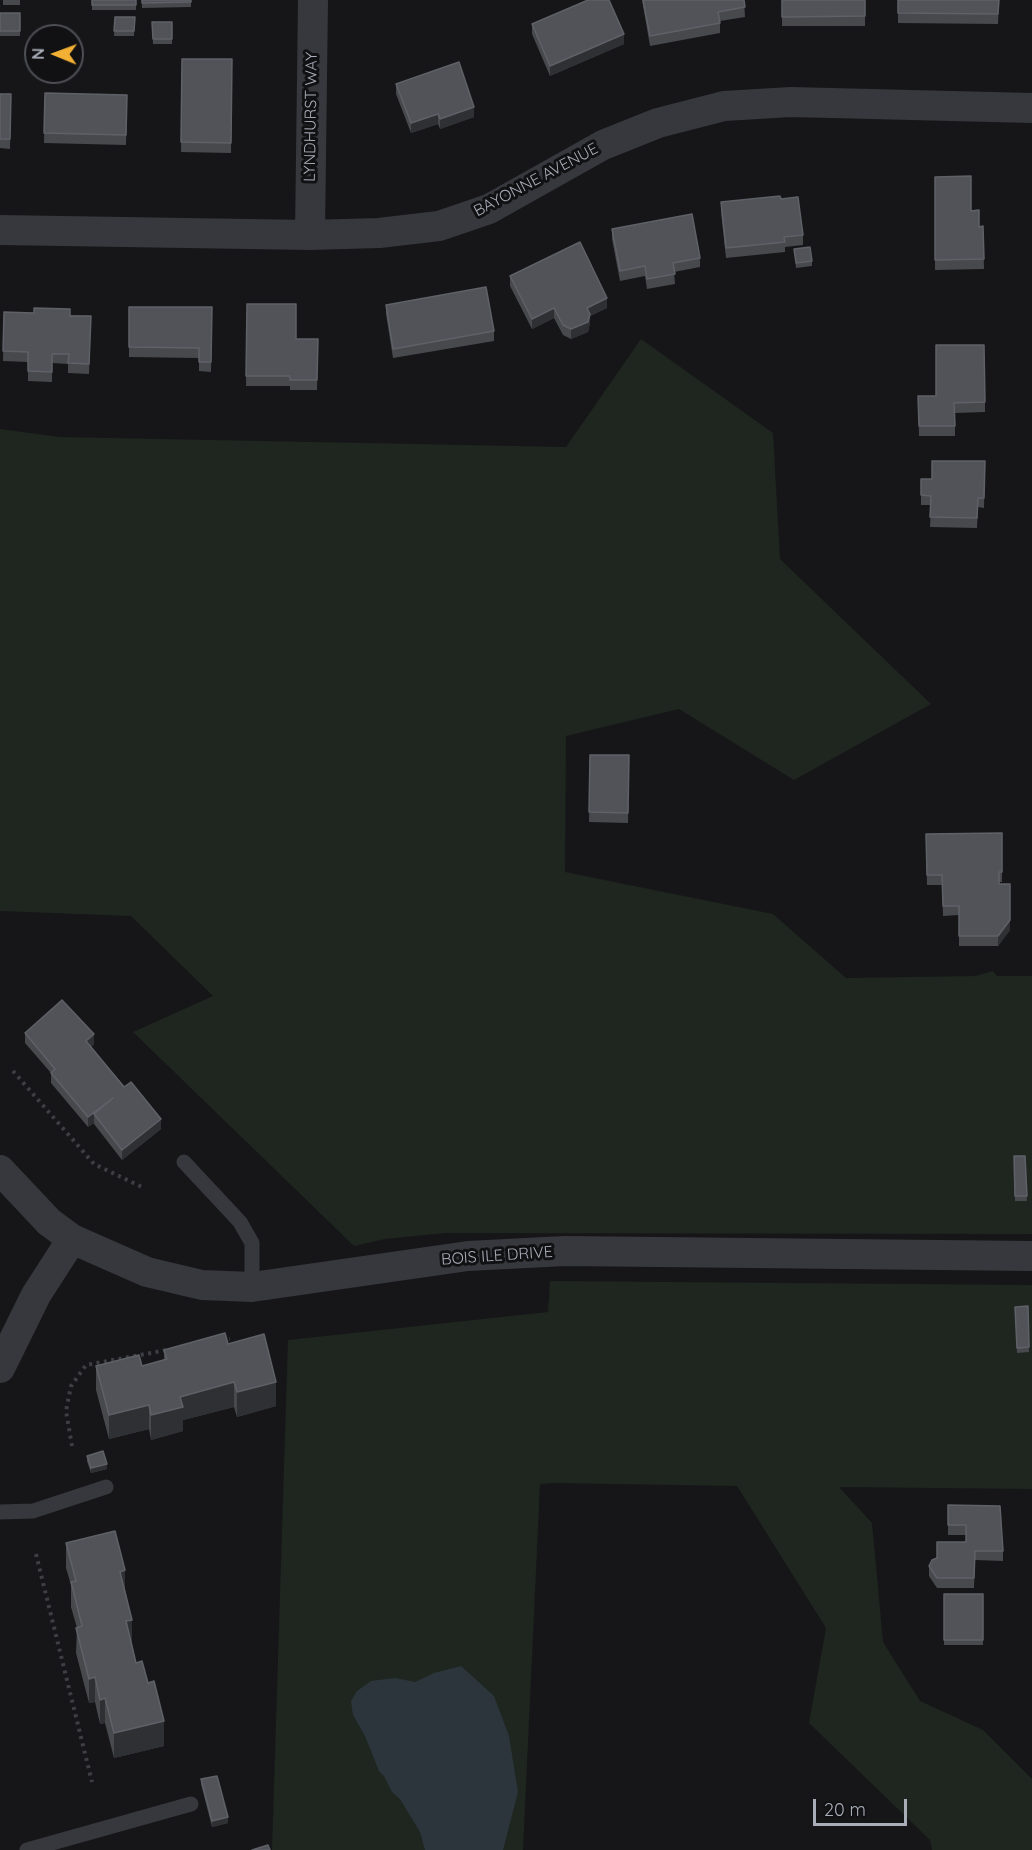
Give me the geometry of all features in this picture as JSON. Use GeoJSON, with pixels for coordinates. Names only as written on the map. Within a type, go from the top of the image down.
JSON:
{"type":"FeatureCollection","features":[{"type":"Feature","properties":{"kind":"street","name":"LYNDHURST WAY"},"geometry":{"type":"LineString","coordinates":[[310,235],[314,0]]}},
{"type":"Feature","properties":{"kind":"street","name":"BAYONNE AVENUE"},"geometry":{"type":"LineString","coordinates":[[0,230],[310,235],[379,233],[439,226],[489,209],[603,145],[658,123],[724,106],[791,102],[1032,108]]}},
{"type":"Feature","properties":{"kind":"street","name":"BOIS ILE DRIVE"},"geometry":{"type":"LineString","coordinates":[[0,1170],[49,1222],[72,1239],[147,1272],[202,1285],[252,1287],[468,1256],[565,1251],[1032,1256]]}},
{"type":"Feature","properties":{"kind":"street"},"geometry":{"type":"LineString","coordinates":[[0,1368],[8,1333],[72,1239]]}},
{"type":"Feature","properties":{"kind":"lane"},"geometry":{"type":"LineString","coordinates":[[184,1162],[240,1222],[252,1243],[252,1287]]}},
{"type":"Feature","properties":{"kind":"lane"},"geometry":{"type":"LineString","coordinates":[[0,1512],[33,1511],[106,1487]]}},
{"type":"Feature","properties":{"kind":"lane"},"geometry":{"type":"LineString","coordinates":[[27,1850],[191,1804]]}},
{"type":"Feature","properties":{"kind":"path"},"geometry":{"type":"LineString","coordinates":[[14,1071],[94,1164],[144,1188]]}},
{"type":"Feature","properties":{"kind":"path"},"geometry":{"type":"LineString","coordinates":[[219,1341],[230,1339]]}},
{"type":"Feature","properties":{"kind":"path"},"geometry":{"type":"LineString","coordinates":[[72,1446],[66,1411],[71,1386],[86,1365],[175,1349]]}},
{"type":"Feature","properties":{"kind":"path"},"geometry":{"type":"LineString","coordinates":[[36,1554],[92,1782]]}},
{"type":"Feature","properties":{"kind":"shaded area"},"geometry":{"type":"Polygon","coordinates":[[[641,339],[773,433],[780,559],[931,704],[794,780],[679,709],[566,736],[565,872],[773,914],[846,978],[975,976],[993,971],[997,976],[1032,976],[1032,1234],[445,1233],[385,1239],[354,1246],[133,1032],[213,996],[131,916],[0,911],[0,429],[60,437],[566,447],[641,339]]]}},
{"type":"Feature","properties":{"kind":"shaded area"},"geometry":{"type":"Polygon","coordinates":[[[550,1281],[1032,1285],[1032,1489],[839,1487],[872,1523],[883,1642],[920,1701],[983,1730],[1032,1779],[1032,1850],[932,1850],[930,1840],[809,1723],[826,1628],[737,1486],[554,1483],[540,1484],[523,1850],[272,1850],[288,1340],[548,1312],[550,1281]]]}},
{"type":"Feature","properties":{"kind":"shaded area"},"geometry":{"type":"Polygon","coordinates":[[[461,1666],[494,1696],[509,1736],[518,1792],[503,1850],[425,1850],[420,1832],[400,1799],[392,1792],[379,1771],[365,1736],[353,1715],[351,1701],[357,1691],[371,1681],[395,1678],[415,1682],[434,1673],[461,1666]]]}},
{"type":"Feature","properties":{"kind":"building"},"geometry":{"type":"Polygon","coordinates":[[[92,0],[136,0],[136,5],[92,5],[92,0]]]}},
{"type":"Feature","properties":{"kind":"building"},"geometry":{"type":"Polygon","coordinates":[[[142,0],[191,0],[191,2],[142,3],[142,0]]]}},
{"type":"Feature","properties":{"kind":"building"},"geometry":{"type":"Polygon","coordinates":[[[588,0],[609,0],[624,34],[550,66],[532,24],[588,0]]]}},
{"type":"Feature","properties":{"kind":"building"},"geometry":{"type":"Polygon","coordinates":[[[643,0],[744,0],[745,7],[718,12],[720,23],[650,36],[643,0]]]}},
{"type":"Feature","properties":{"kind":"building"},"geometry":{"type":"Polygon","coordinates":[[[782,0],[865,0],[865,16],[782,17],[782,0]]]}},
{"type":"Feature","properties":{"kind":"building"},"geometry":{"type":"Polygon","coordinates":[[[898,0],[999,0],[998,14],[898,13],[898,0]]]}},
{"type":"Feature","properties":{"kind":"building"},"geometry":{"type":"Polygon","coordinates":[[[0,13],[20,13],[20,31],[0,31],[0,13]]]}},
{"type":"Feature","properties":{"kind":"building"},"geometry":{"type":"Polygon","coordinates":[[[115,17],[135,17],[134,31],[114,31],[115,17]]]}},
{"type":"Feature","properties":{"kind":"building"},"geometry":{"type":"Polygon","coordinates":[[[152,22],[172,22],[172,39],[153,39],[152,22]]]}},
{"type":"Feature","properties":{"kind":"building"},"geometry":{"type":"Polygon","coordinates":[[[182,59],[232,59],[231,143],[181,142],[182,59]]]}},
{"type":"Feature","properties":{"kind":"building"},"geometry":{"type":"Polygon","coordinates":[[[459,62],[474,107],[440,119],[438,114],[411,123],[396,84],[459,62]]]}},
{"type":"Feature","properties":{"kind":"building"},"geometry":{"type":"Polygon","coordinates":[[[45,93],[127,95],[126,135],[44,133],[45,93]]]}},
{"type":"Feature","properties":{"kind":"building"},"geometry":{"type":"Polygon","coordinates":[[[0,94],[11,94],[10,139],[0,139],[0,94]]]}},
{"type":"Feature","properties":{"kind":"building"},"geometry":{"type":"Polygon","coordinates":[[[971,176],[971,211],[979,210],[979,227],[983,226],[984,259],[935,260],[935,177],[971,176]]]}},
{"type":"Feature","properties":{"kind":"building"},"geometry":{"type":"Polygon","coordinates":[[[780,196],[781,199],[798,197],[803,235],[784,237],[785,242],[726,248],[721,202],[780,196]]]}},
{"type":"Feature","properties":{"kind":"building"},"geometry":{"type":"Polygon","coordinates":[[[692,214],[700,258],[673,263],[675,274],[647,279],[645,266],[620,271],[612,229],[692,214]]]}},
{"type":"Feature","properties":{"kind":"building"},"geometry":{"type":"Polygon","coordinates":[[[580,242],[607,298],[587,308],[590,314],[588,322],[571,329],[563,325],[554,308],[532,319],[510,276],[580,242]]]}},
{"type":"Feature","properties":{"kind":"building"},"geometry":{"type":"Polygon","coordinates":[[[810,247],[812,261],[796,263],[794,249],[810,247]]]}},
{"type":"Feature","properties":{"kind":"building"},"geometry":{"type":"Polygon","coordinates":[[[486,287],[494,331],[393,349],[386,305],[486,287]]]}},
{"type":"Feature","properties":{"kind":"building"},"geometry":{"type":"Polygon","coordinates":[[[247,304],[296,304],[296,339],[318,339],[317,380],[290,380],[290,376],[246,376],[247,304]]]}},
{"type":"Feature","properties":{"kind":"building"},"geometry":{"type":"Polygon","coordinates":[[[129,307],[212,307],[211,362],[199,362],[199,348],[129,347],[129,307]]]}},
{"type":"Feature","properties":{"kind":"building"},"geometry":{"type":"Polygon","coordinates":[[[34,308],[70,309],[70,316],[91,316],[89,364],[68,363],[69,354],[52,354],[52,372],[28,371],[28,352],[3,351],[4,312],[34,313],[34,308]]]}},
{"type":"Feature","properties":{"kind":"building"},"geometry":{"type":"Polygon","coordinates":[[[936,345],[984,345],[985,402],[954,403],[955,426],[919,426],[918,396],[936,396],[936,345]]]}},
{"type":"Feature","properties":{"kind":"building"},"geometry":{"type":"Polygon","coordinates":[[[932,461],[985,461],[984,498],[978,498],[977,518],[930,517],[931,496],[921,495],[921,479],[932,479],[932,461]]]}},
{"type":"Feature","properties":{"kind":"building"},"geometry":{"type":"Polygon","coordinates":[[[590,755],[629,755],[628,813],[589,812],[590,755]]]}},
{"type":"Feature","properties":{"kind":"building"},"geometry":{"type":"Polygon","coordinates":[[[1002,833],[1002,872],[999,872],[999,884],[1010,884],[1010,920],[998,936],[959,936],[959,906],[943,906],[942,875],[927,875],[926,834],[1002,833]]]}},
{"type":"Feature","properties":{"kind":"building"},"geometry":{"type":"Polygon","coordinates":[[[62,1000],[94,1034],[86,1041],[124,1087],[131,1082],[161,1119],[122,1150],[94,1114],[113,1098],[88,1117],[51,1073],[55,1069],[25,1033],[62,1000]]]}},
{"type":"Feature","properties":{"kind":"building"},"geometry":{"type":"Polygon","coordinates":[[[1014,1156],[1025,1156],[1027,1196],[1015,1196],[1014,1156]]]}},
{"type":"Feature","properties":{"kind":"building"},"geometry":{"type":"Polygon","coordinates":[[[1028,1306],[1029,1347],[1017,1348],[1015,1307],[1028,1306]]]}},
{"type":"Feature","properties":{"kind":"building"},"geometry":{"type":"Polygon","coordinates":[[[225,1333],[228,1344],[264,1334],[276,1382],[237,1392],[234,1382],[180,1397],[183,1407],[151,1415],[149,1405],[109,1415],[96,1366],[139,1355],[142,1366],[167,1359],[164,1350],[225,1333]]]}},
{"type":"Feature","properties":{"kind":"building"},"geometry":{"type":"Polygon","coordinates":[[[103,1451],[107,1464],[91,1468],[87,1456],[103,1451]]]}},
{"type":"Feature","properties":{"kind":"building"},"geometry":{"type":"Polygon","coordinates":[[[948,1505],[1000,1506],[1003,1551],[975,1551],[974,1578],[937,1578],[929,1566],[932,1560],[937,1558],[937,1542],[966,1542],[966,1525],[948,1525],[948,1505]]]}},
{"type":"Feature","properties":{"kind":"building"},"geometry":{"type":"Polygon","coordinates":[[[115,1531],[125,1570],[120,1572],[132,1620],[126,1621],[136,1663],[142,1661],[148,1683],[154,1681],[164,1721],[114,1733],[105,1698],[100,1700],[95,1677],[89,1679],[76,1628],[82,1626],[71,1582],[76,1581],[66,1543],[115,1531]]]}},
{"type":"Feature","properties":{"kind":"building"},"geometry":{"type":"Polygon","coordinates":[[[944,1594],[983,1594],[983,1640],[944,1640],[944,1594]]]}},
{"type":"Feature","properties":{"kind":"building"},"geometry":{"type":"Polygon","coordinates":[[[217,1776],[228,1817],[212,1821],[201,1779],[217,1776]]]}},
{"type":"Feature","properties":{"kind":"building"},"geometry":{"type":"Polygon","coordinates":[[[268,1845],[270,1850],[252,1850],[268,1845]]]}}]}
